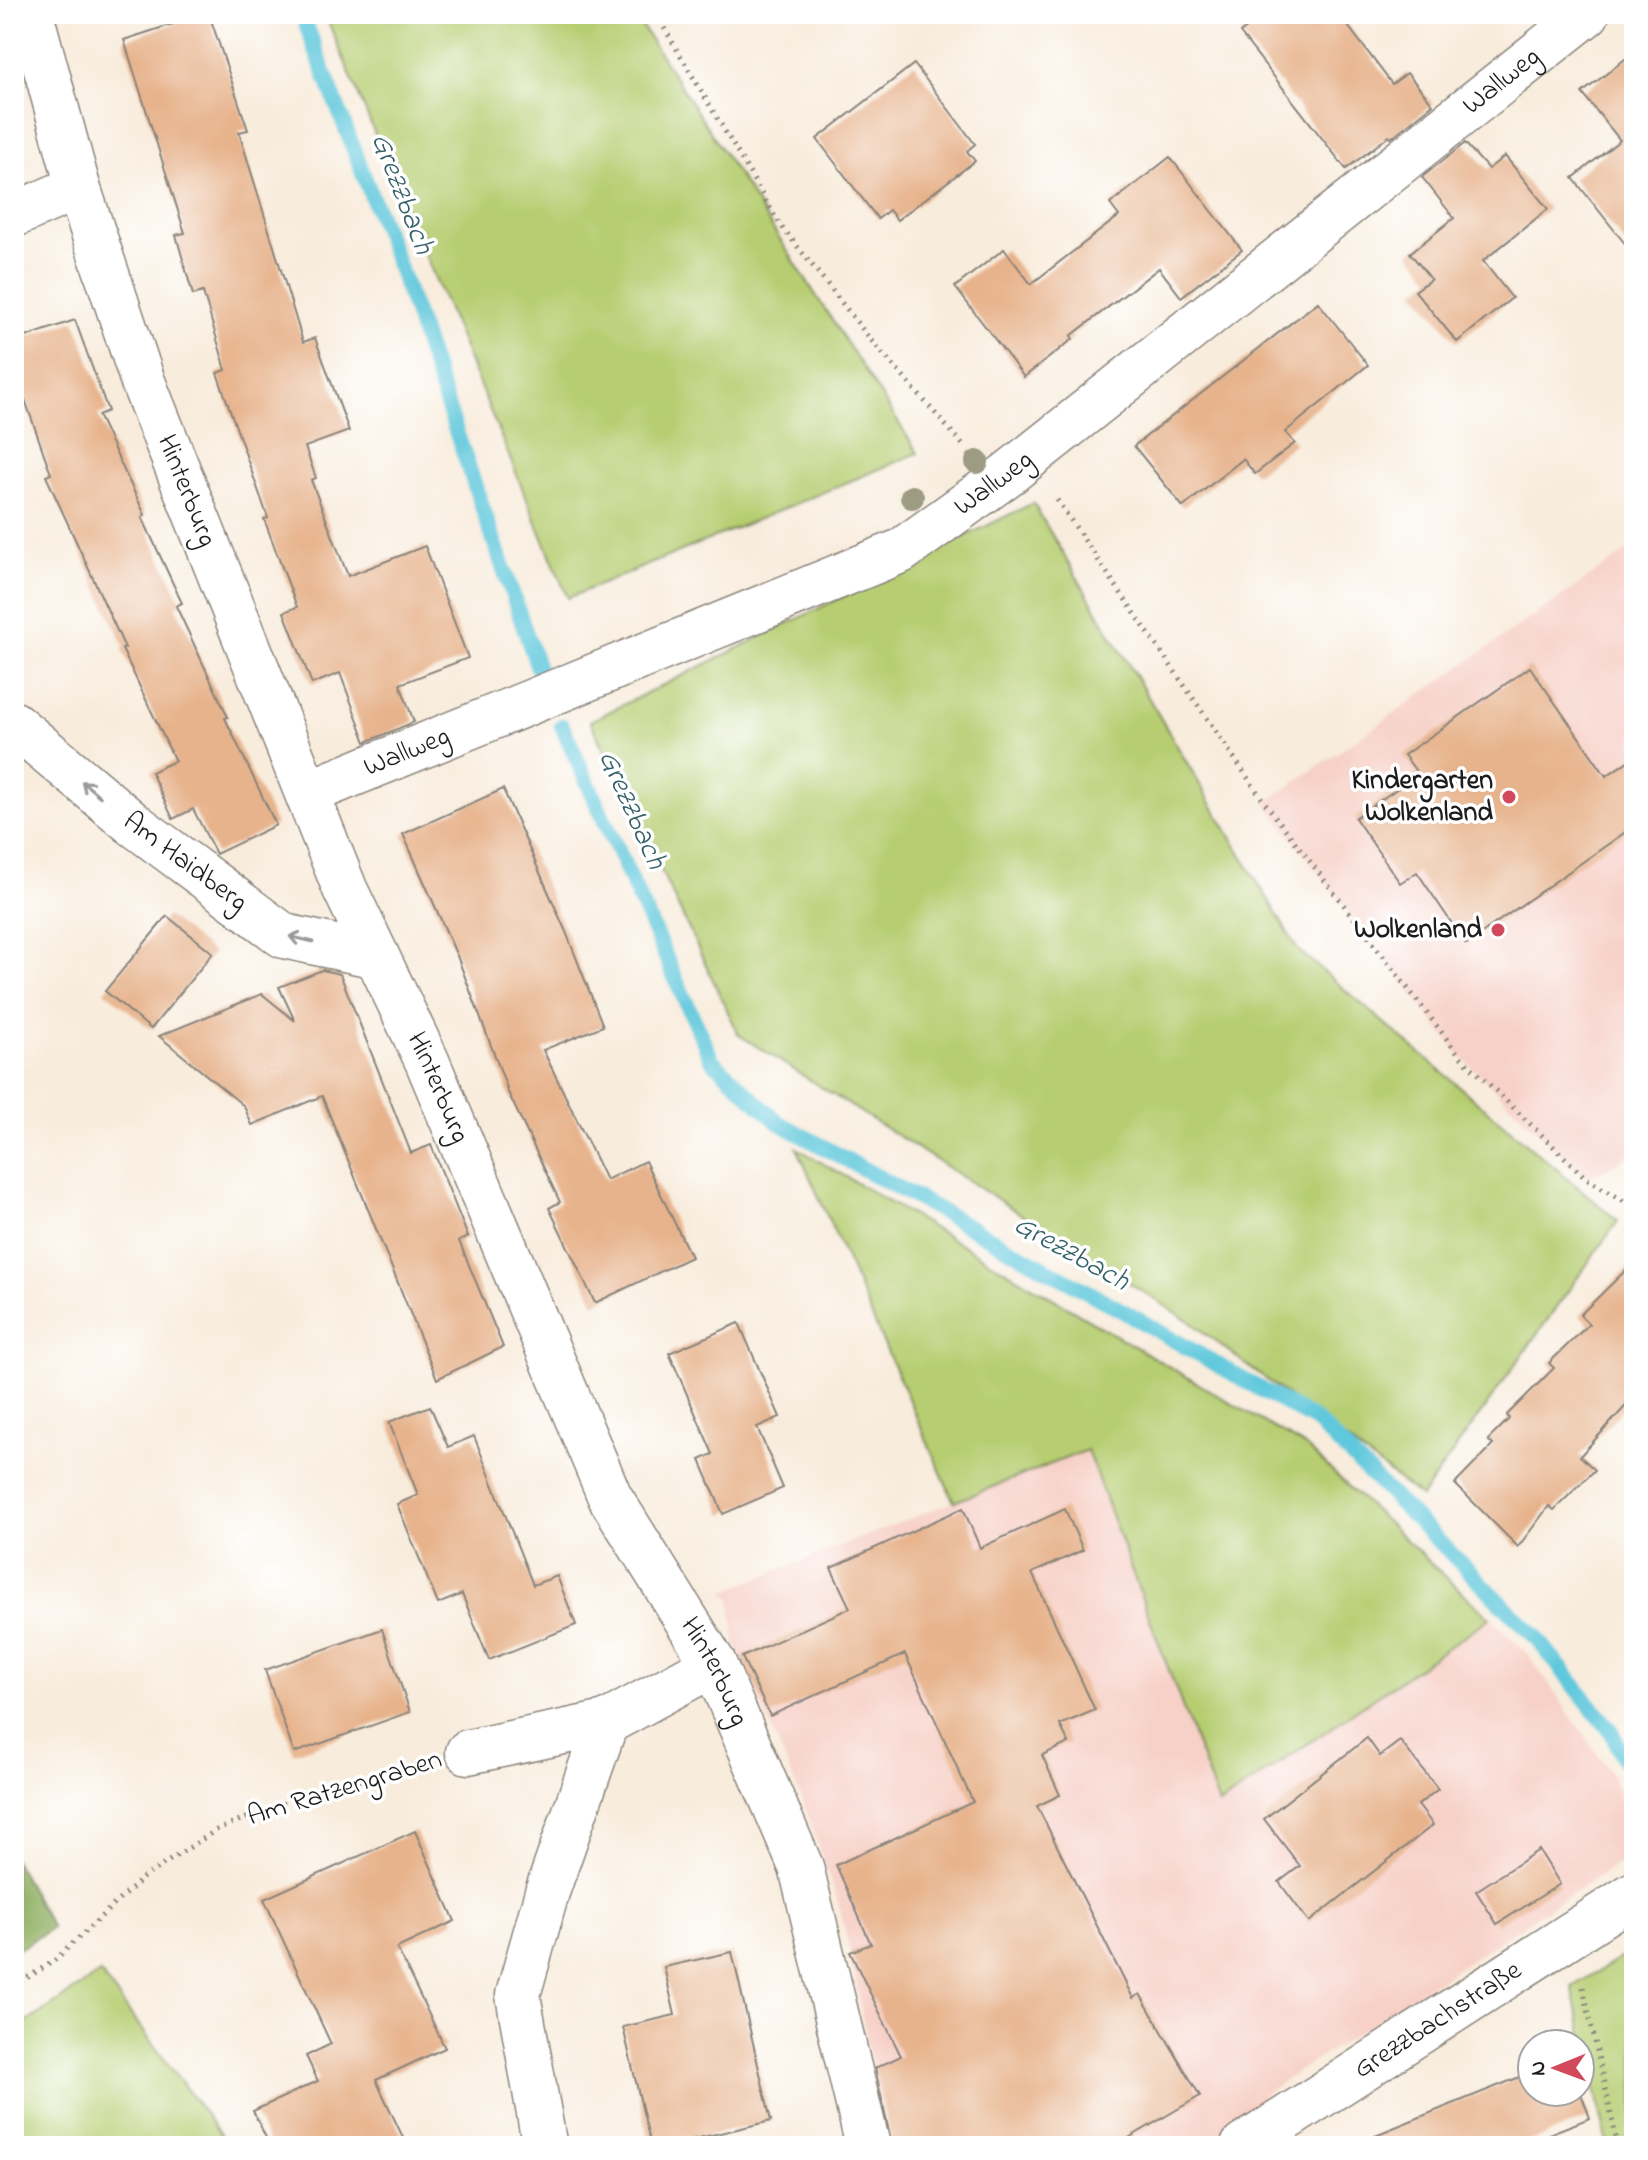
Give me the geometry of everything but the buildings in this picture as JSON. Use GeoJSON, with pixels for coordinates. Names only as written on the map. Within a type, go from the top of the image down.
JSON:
{"type":"FeatureCollection","features":[{"type":"Feature","properties":{"kind":"street","name":"Hinterburg"},"geometry":{"type":"LineString","coordinates":[[31,14],[78,187],[143,382],[345,889],[427,1061],[610,1497],[714,1664],[801,1867],[868,2146]]}},
{"type":"Feature","properties":{"kind":"street","name":"Wallweg"},"geometry":{"type":"LineString","coordinates":[[307,793],[901,551],[1028,458],[1587,14]]}},
{"type":"Feature","properties":{"kind":"street"},"geometry":{"type":"LineString","coordinates":[[14,215],[78,187]]}},
{"type":"Feature","properties":{"kind":"street","name":"Am Haidberg"},"geometry":{"type":"LineString","coordinates":[[14,724],[131,822],[284,936],[377,956]]}},
{"type":"Feature","properties":{"kind":"street","name":"Am Ratzengraben"},"geometry":{"type":"LineString","coordinates":[[468,1752],[606,1723],[714,1664]]}},
{"type":"Feature","properties":{"kind":"street"},"geometry":{"type":"LineString","coordinates":[[544,2142],[518,1995],[547,1892],[606,1723]]}},
{"type":"Feature","properties":{"kind":"street","name":"Grezzbachstraße"},"geometry":{"type":"LineString","coordinates":[[1243,2146],[1634,1894]]}},
{"type":"Feature","properties":{"kind":"path"},"geometry":{"type":"LineString","coordinates":[[656,14],[779,223],[871,340],[967,449]]}},
{"type":"Feature","properties":{"kind":"path"},"geometry":{"type":"LineString","coordinates":[[1028,458],[1265,803],[1460,1056],[1587,1179],[1634,1207]]}},
{"type":"Feature","properties":{"kind":"path","name":"Am Ratzengraben"},"geometry":{"type":"LineString","coordinates":[[14,1986],[54,1961],[141,1879],[218,1829],[308,1794],[468,1752]]}},
{"type":"Feature","properties":{"kind":"path"},"geometry":{"type":"LineString","coordinates":[[1571,1933],[1618,2146]]}},
{"type":"Feature","properties":{"kind":"shaded area","name":"Wolkenland"},"geometry":{"type":"Polygon","coordinates":[[[1634,546],[1634,1153],[1587,1179],[1460,1056],[1265,803],[1634,546]]]}},
{"type":"Feature","properties":{"kind":"shaded area"},"geometry":{"type":"Polygon","coordinates":[[[1087,1449],[1218,1804],[1490,1618],[1528,1654],[1612,1775],[1634,1843],[1634,1853],[1262,2095],[1273,2146],[892,2146],[873,2074],[840,1909],[803,1802],[735,1644],[731,1598],[723,1592],[1087,1449]]]}},
{"type":"Feature","properties":{"kind":"green space"},"geometry":{"type":"Polygon","coordinates":[[[325,14],[634,14],[918,453],[568,598],[325,14]]]}},
{"type":"Feature","properties":{"kind":"green space"},"geometry":{"type":"Polygon","coordinates":[[[1033,503],[1298,950],[1618,1221],[1421,1497],[1189,1321],[739,1035],[590,721],[1033,503]]]}},
{"type":"Feature","properties":{"kind":"green space"},"geometry":{"type":"Polygon","coordinates":[[[797,1148],[1306,1447],[1490,1618],[1219,1805],[1087,1450],[954,1502],[797,1148]]]}},
{"type":"Feature","properties":{"kind":"green space"},"geometry":{"type":"Polygon","coordinates":[[[14,1860],[52,1928],[14,1952],[14,1860]]]}},
{"type":"Feature","properties":{"kind":"green space"},"geometry":{"type":"Polygon","coordinates":[[[1634,1950],[1634,2146],[1608,2146],[1596,2093],[1596,2028],[1581,2028],[1572,1987],[1634,1950]]]}},
{"type":"Feature","properties":{"kind":"green space"},"geometry":{"type":"Polygon","coordinates":[[[100,1973],[229,2146],[14,2146],[14,2031],[100,1973]]]}},
{"type":"Feature","properties":{"kind":"waterway","name":"Grezzbach"},"geometry":{"type":"LineString","coordinates":[[302,14],[403,278],[538,668]]}},
{"type":"Feature","properties":{"kind":"waterway","name":"Grezzbach"},"geometry":{"type":"LineString","coordinates":[[562,726],[712,1060],[778,1122],[1316,1421],[1535,1636],[1611,1731],[1634,1779]]}},
{"type":"Feature","properties":{"kind":"place","name":"Kindergarten Wolkenland"},"geometry":{"type":"Point","coordinates":[1509,797]}},
{"type":"Feature","properties":{"kind":"place","name":"Wolkenland"},"geometry":{"type":"Point","coordinates":[1498,930]}}]}
